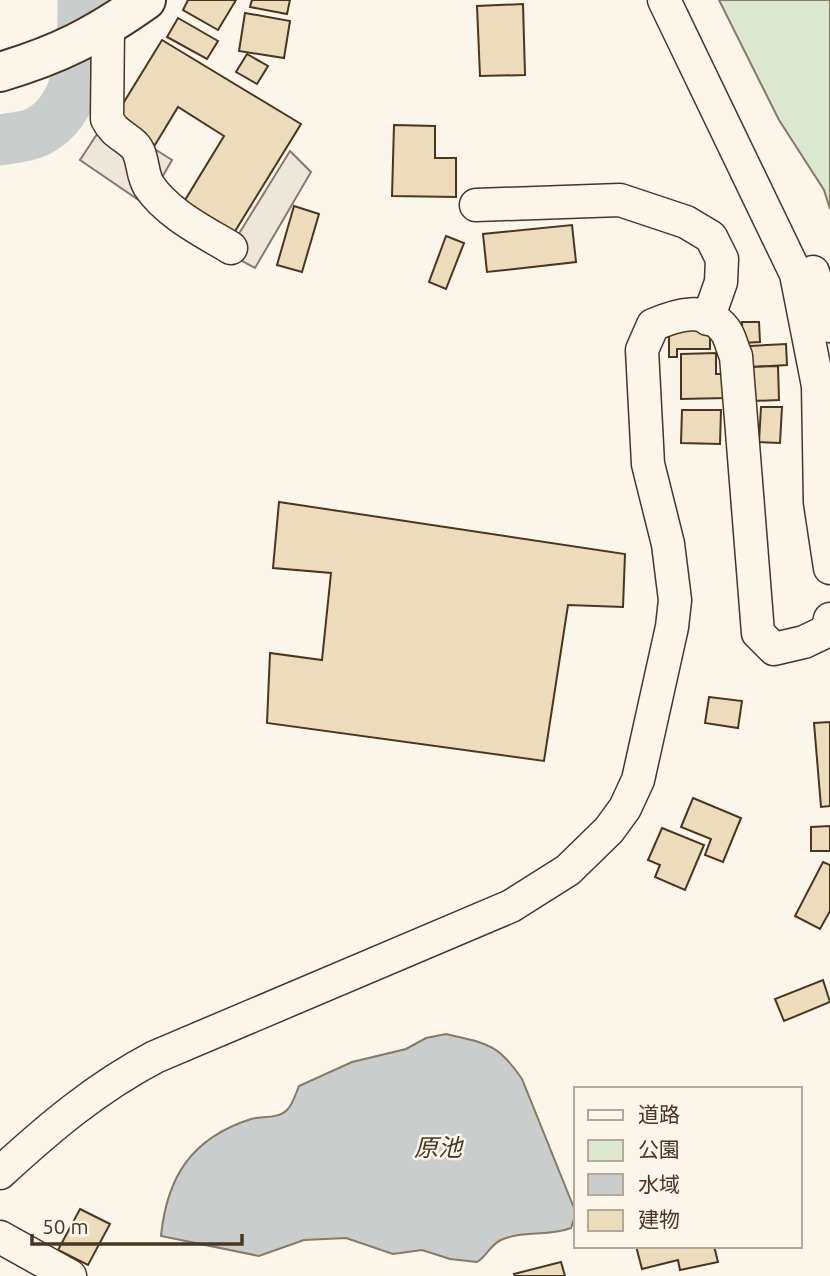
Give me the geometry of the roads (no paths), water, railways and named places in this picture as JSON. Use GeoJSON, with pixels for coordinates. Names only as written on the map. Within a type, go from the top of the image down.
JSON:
{"type":"FeatureCollection","features":[{"type":"Feature","properties":{"kind":"main road"},"geometry":{"type":"LineString","coordinates":[[0,72],[56,54],[102,31],[146,0]]}},
{"type":"Feature","properties":{"kind":"street"},"geometry":{"type":"LineString","coordinates":[[664,0],[796,274],[818,386],[820,502],[830,568]]}},
{"type":"Feature","properties":{"kind":"street"},"geometry":{"type":"LineString","coordinates":[[102,31],[107,120],[114,132],[135,146],[148,184],[155,192],[178,215],[230,248]]}},
{"type":"Feature","properties":{"kind":"street"},"geometry":{"type":"LineString","coordinates":[[476,205],[620,200],[687,222],[711,237],[722,259],[721,282],[708,319]]}},
{"type":"Feature","properties":{"kind":"street"},"geometry":{"type":"LineString","coordinates":[[796,274],[812,270],[830,326]]}},
{"type":"Feature","properties":{"kind":"street"},"geometry":{"type":"LineString","coordinates":[[0,1173],[64,1114],[115,1078],[155,1057],[511,906],[568,870],[610,830],[625,808],[638,780],[672,627],[675,600],[668,544],[648,464],[642,350],[653,325],[675,315],[700,314],[724,328],[736,356],[758,634],[774,649],[804,642],[827,631],[830,619]]}},
{"type":"Feature","properties":{"kind":"street"},"geometry":{"type":"LineString","coordinates":[[0,1237],[52,1271]]}},
{"type":"Feature","properties":{"kind":"water","name":"原池"},"geometry":{"type":"Polygon","coordinates":[[[446,1034],[490,1046],[513,1067],[522,1079],[574,1208],[571,1228],[501,1240],[477,1262],[450,1259],[422,1250],[393,1254],[346,1238],[304,1240],[259,1256],[161,1236],[169,1195],[177,1178],[186,1162],[213,1137],[251,1119],[283,1113],[291,1105],[299,1086],[352,1062],[406,1049],[426,1038],[446,1034]]]}},
{"type":"Feature","properties":{"kind":"waterway"},"geometry":{"type":"LineString","coordinates":[[0,140],[37,132],[52,122],[64,108],[72,92],[81,55],[83,0]]}}]}
